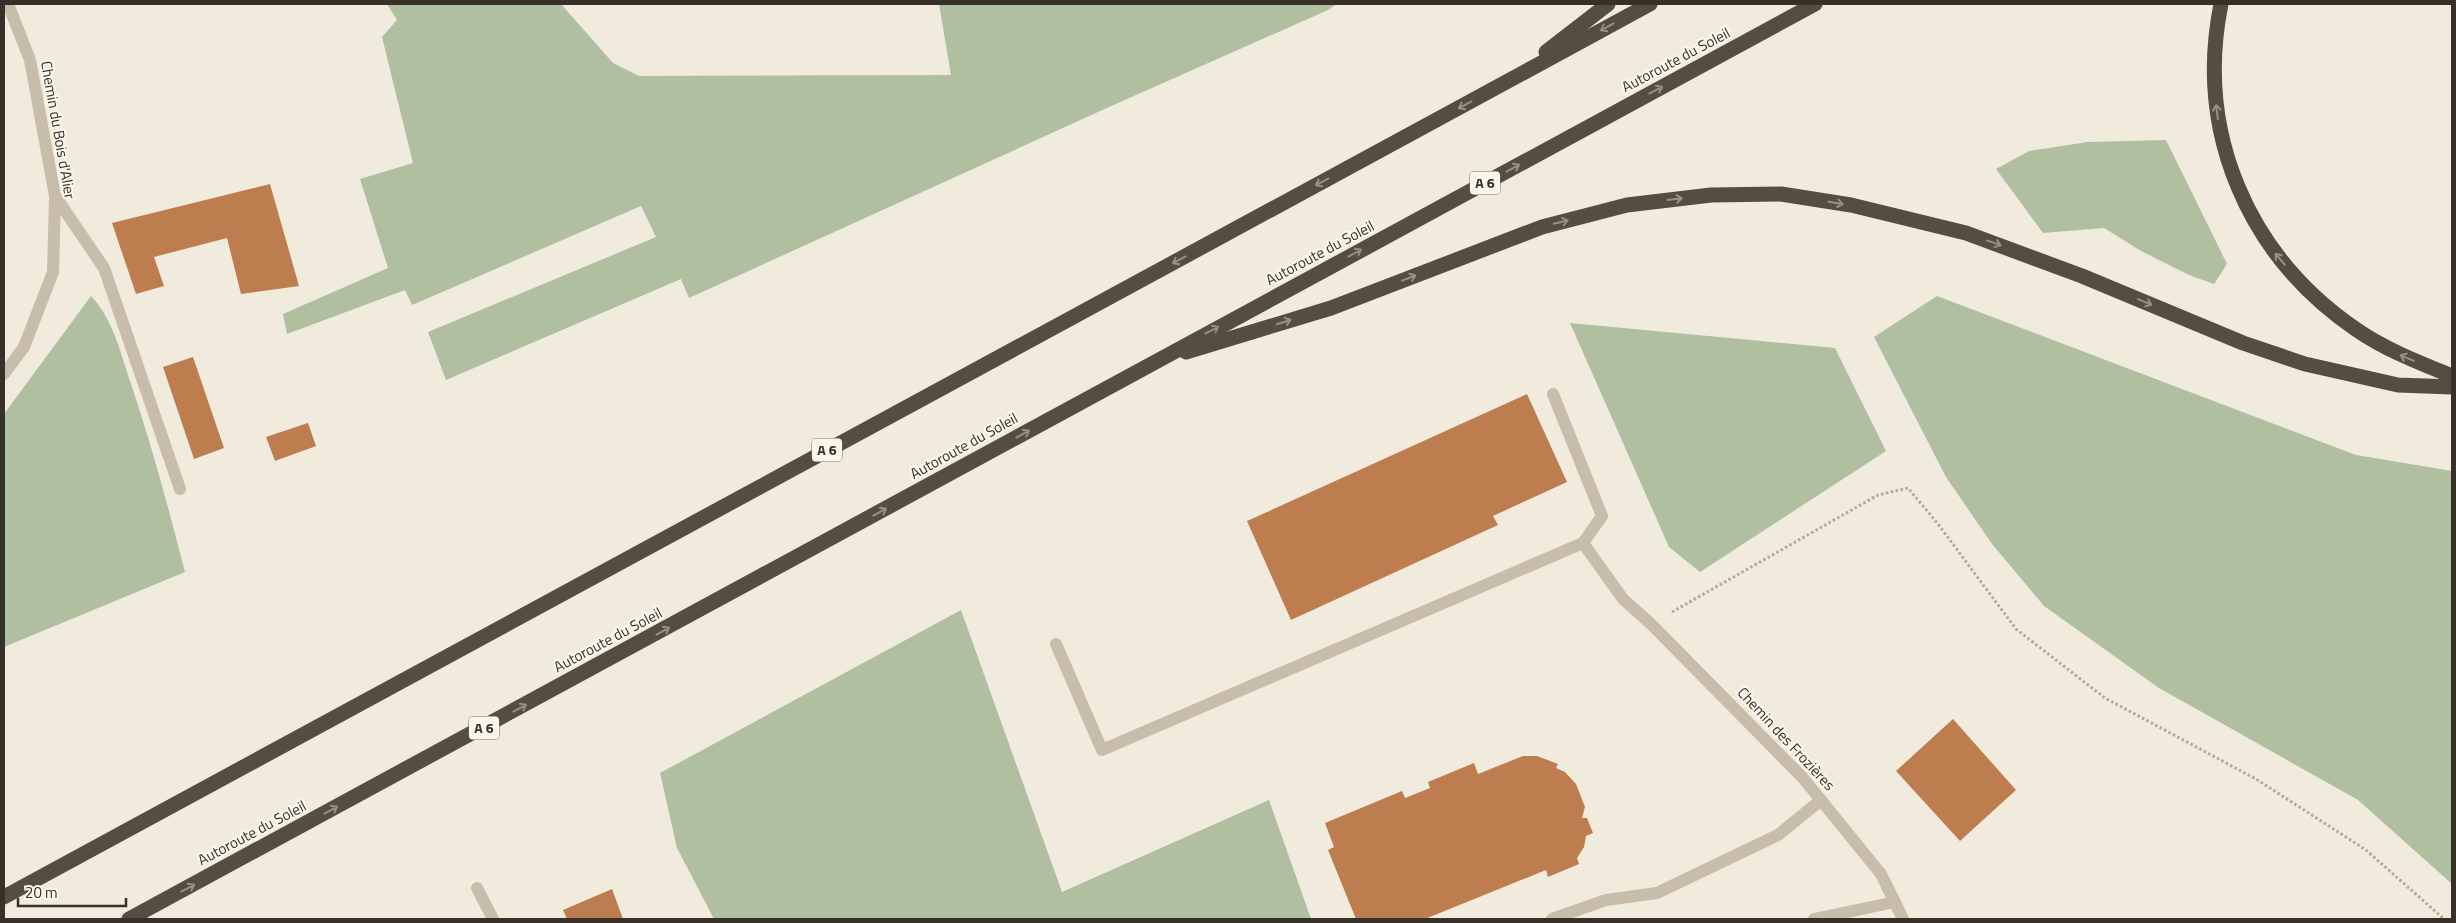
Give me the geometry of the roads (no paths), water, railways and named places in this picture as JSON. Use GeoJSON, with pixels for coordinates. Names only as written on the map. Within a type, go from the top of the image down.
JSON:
{"type":"FeatureCollection","features":[{"type":"Feature","properties":{"kind":"highway"},"geometry":{"type":"LineString","coordinates":[[1510,80],[1608,4]]}},
{"type":"Feature","properties":{"kind":"highway","name":"A 6"},"geometry":{"type":"LineString","coordinates":[[4,897],[1650,4]]}},
{"type":"Feature","properties":{"kind":"highway","name":"Autoroute du Soleil"},"geometry":{"type":"LineString","coordinates":[[129,919],[838,536],[1154,362],[1815,4]]}},
{"type":"Feature","properties":{"kind":"highway"},"geometry":{"type":"LineString","coordinates":[[2221,4],[2215,33],[2213,79],[2218,119],[2228,160],[2257,226],[2273,251],[2295,277],[2324,305],[2357,331],[2398,354],[2452,376]]}},
{"type":"Feature","properties":{"kind":"highway"},"geometry":{"type":"LineString","coordinates":[[1154,362],[1331,308],[1542,227],[1627,205],[1711,195],[1781,194],[1851,205],[1966,233],[2082,276],[2243,343],[2305,364],[2398,385],[2452,387]]}},
{"type":"Feature","properties":{"kind":"street","name":"Chemin du Bois d'Alier"},"geometry":{"type":"LineString","coordinates":[[4,374],[24,347],[53,272],[55,196],[30,60],[8,4]]}},
{"type":"Feature","properties":{"kind":"street"},"geometry":{"type":"LineString","coordinates":[[55,196],[104,268],[180,489]]}},
{"type":"Feature","properties":{"kind":"street"},"geometry":{"type":"LineString","coordinates":[[1056,644],[1102,750],[1583,544],[1602,516],[1553,394]]}},
{"type":"Feature","properties":{"kind":"street","name":"Chemin des Frozières"},"geometry":{"type":"LineString","coordinates":[[1583,544],[1623,599],[1651,624],[1803,778],[1881,874],[1903,919]]}},
{"type":"Feature","properties":{"kind":"street"},"geometry":{"type":"LineString","coordinates":[[1552,919],[1606,900],[1657,893],[1778,835],[1821,800]]}},
{"type":"Feature","properties":{"kind":"street"},"geometry":{"type":"LineString","coordinates":[[477,888],[493,919]]}},
{"type":"Feature","properties":{"kind":"street"},"geometry":{"type":"LineString","coordinates":[[1814,919],[1895,902]]}}]}
